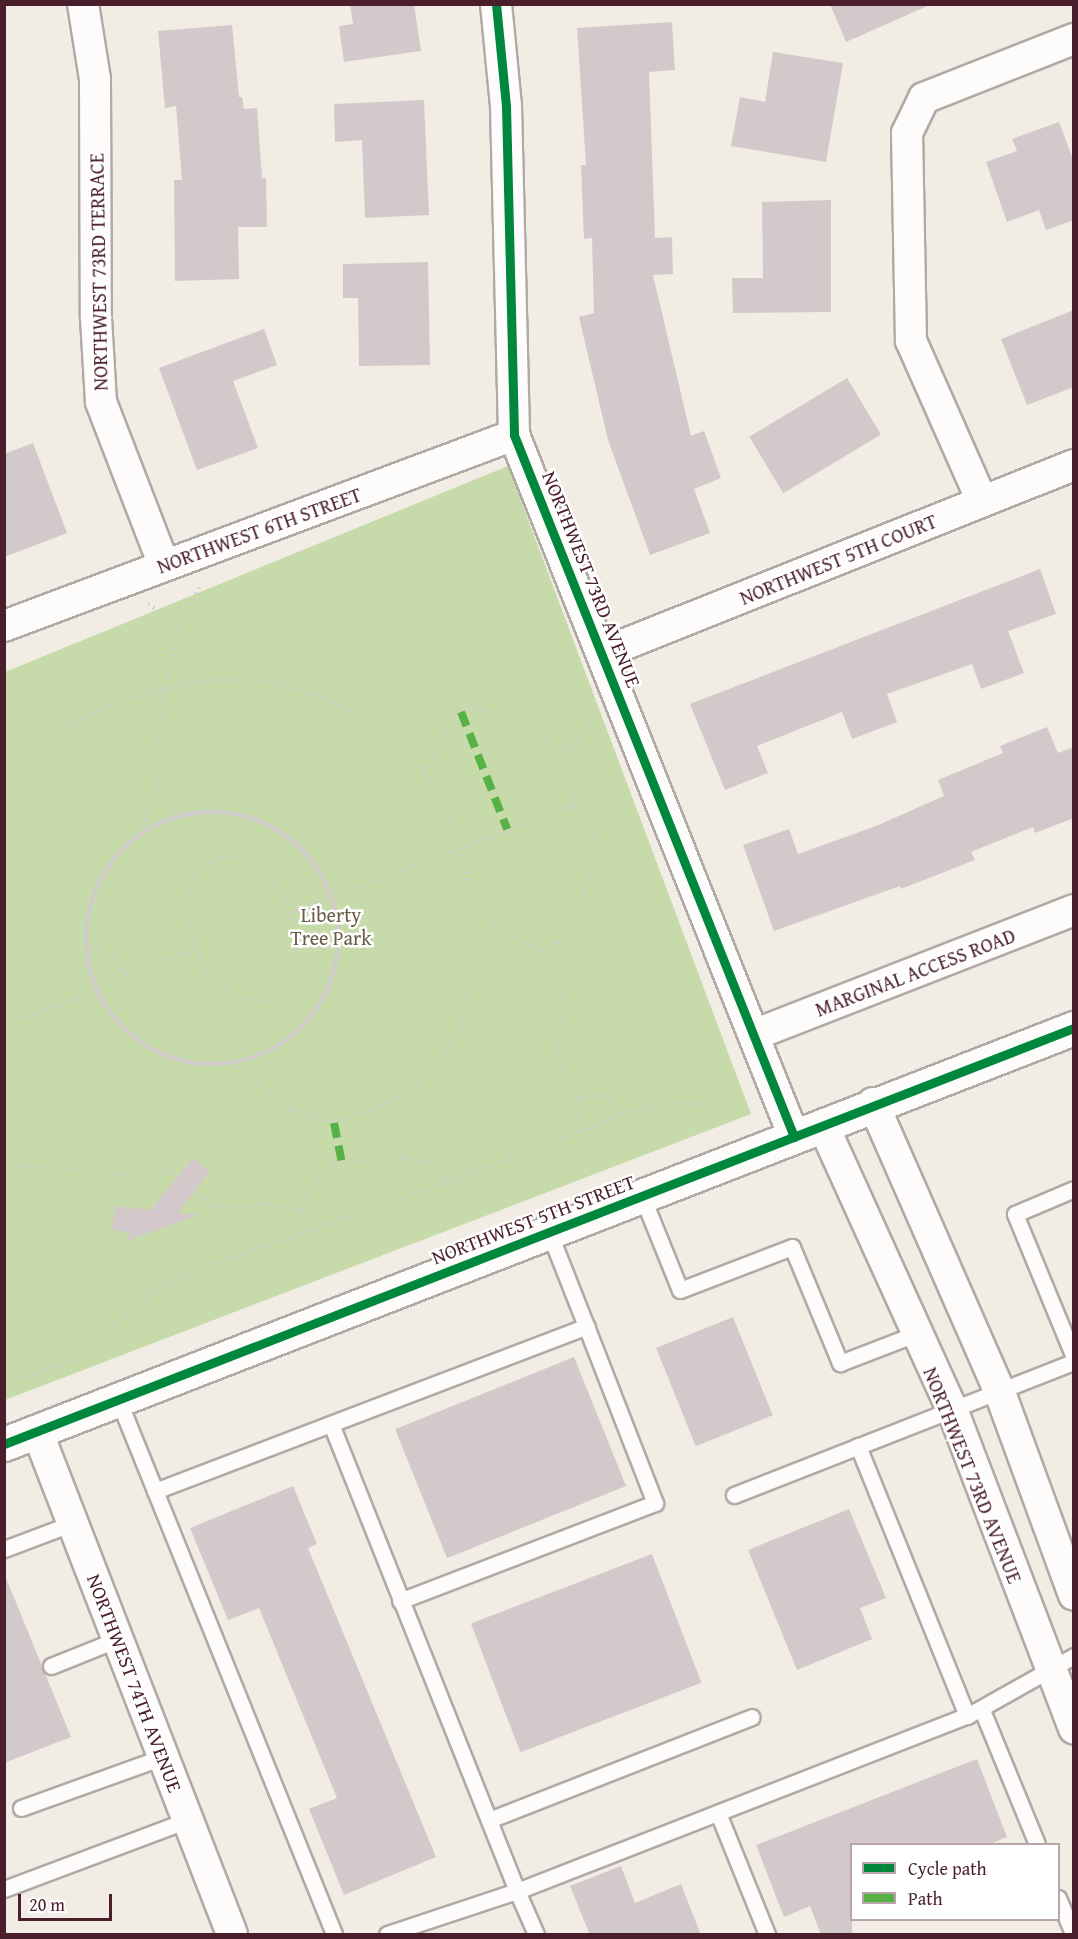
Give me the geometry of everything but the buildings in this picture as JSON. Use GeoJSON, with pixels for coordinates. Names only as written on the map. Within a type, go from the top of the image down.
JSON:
{"type":"FeatureCollection","features":[{"type":"Feature","properties":{"kind":"street","name":"NORTHWEST 73RD TERRACE"},"geometry":{"type":"LineString","coordinates":[[83,4],[95,80],[96,318],[101,402],[165,565]]}},
{"type":"Feature","properties":{"kind":"street","name":"NORTHWEST 73RD AVENUE"},"geometry":{"type":"LineString","coordinates":[[496,4],[506,106],[514,435],[756,1034],[794,1137]]}},
{"type":"Feature","properties":{"kind":"street"},"geometry":{"type":"LineString","coordinates":[[982,501],[910,341],[907,133],[924,98],[1074,39]]}},
{"type":"Feature","properties":{"kind":"street","name":"NORTHWEST 6TH STREET"},"geometry":{"type":"LineString","coordinates":[[4,626],[514,435]]}},
{"type":"Feature","properties":{"kind":"street","name":"NORTHWEST 5TH COURT"},"geometry":{"type":"LineString","coordinates":[[603,652],[1074,465]]}},
{"type":"Feature","properties":{"kind":"street","name":"MARGINAL ACCESS ROAD"},"geometry":{"type":"LineString","coordinates":[[756,1034],[1074,910]]}},
{"type":"Feature","properties":{"kind":"street","name":"NORTHWEST 5TH STREET"},"geometry":{"type":"LineString","coordinates":[[4,1444],[794,1137],[873,1103],[1074,1028]]}},
{"type":"Feature","properties":{"kind":"street"},"geometry":{"type":"LineString","coordinates":[[873,1103],[999,1390],[1074,1595]]}},
{"type":"Feature","properties":{"kind":"street","name":"NORTHWEST 73RD AVENUE"},"geometry":{"type":"LineString","coordinates":[[823,1125],[915,1334],[952,1409],[1062,1663],[1074,1729]]}},
{"type":"Feature","properties":{"kind":"street","name":"NORTHWEST 74TH AVENUE"},"geometry":{"type":"LineString","coordinates":[[37,1431],[232,1935]]}},
{"type":"Feature","properties":{"kind":"lane"},"geometry":{"type":"LineString","coordinates":[[1074,1189],[1015,1214],[1074,1357]]}},
{"type":"Feature","properties":{"kind":"lane"},"geometry":{"type":"LineString","coordinates":[[642,1196],[680,1290],[792,1246],[840,1363],[915,1334]]}},
{"type":"Feature","properties":{"kind":"lane"},"geometry":{"type":"LineString","coordinates":[[400,1601],[655,1503],[549,1232]]}},
{"type":"Feature","properties":{"kind":"lane"},"geometry":{"type":"LineString","coordinates":[[155,1491],[586,1326]]}},
{"type":"Feature","properties":{"kind":"lane"},"geometry":{"type":"LineString","coordinates":[[734,1495],[1074,1362]]}},
{"type":"Feature","properties":{"kind":"lane"},"geometry":{"type":"LineString","coordinates":[[118,1399],[333,1935]]}},
{"type":"Feature","properties":{"kind":"lane"},"geometry":{"type":"LineString","coordinates":[[330,1424],[536,1935]]}},
{"type":"Feature","properties":{"kind":"lane"},"geometry":{"type":"LineString","coordinates":[[858,1446],[967,1716]]}},
{"type":"Feature","properties":{"kind":"lane"},"geometry":{"type":"LineString","coordinates":[[4,1550],[73,1523]]}},
{"type":"Feature","properties":{"kind":"lane"},"geometry":{"type":"LineString","coordinates":[[51,1666],[118,1640]]}},
{"type":"Feature","properties":{"kind":"lane"},"geometry":{"type":"LineString","coordinates":[[387,1935],[517,1891],[982,1710],[1062,1663]]}},
{"type":"Feature","properties":{"kind":"lane"},"geometry":{"type":"LineString","coordinates":[[982,1710],[1036,1843]]}},
{"type":"Feature","properties":{"kind":"lane"},"geometry":{"type":"LineString","coordinates":[[489,1820],[752,1717]]}},
{"type":"Feature","properties":{"kind":"lane"},"geometry":{"type":"LineString","coordinates":[[21,1808],[163,1757]]}},
{"type":"Feature","properties":{"kind":"lane"},"geometry":{"type":"LineString","coordinates":[[718,1813],[767,1935]]}},
{"type":"Feature","properties":{"kind":"lane"},"geometry":{"type":"LineString","coordinates":[[4,1890],[188,1820]]}},
{"type":"Feature","properties":{"kind":"lane"},"geometry":{"type":"LineString","coordinates":[[1060,1901],[1073,1935]]}},
{"type":"Feature","properties":{"kind":"path"},"geometry":{"type":"LineString","coordinates":[[142,833],[156,783],[154,750],[179,626],[200,592],[202,577],[195,554]]}},
{"type":"Feature","properties":{"kind":"path"},"geometry":{"type":"LineString","coordinates":[[4,784],[23,759],[66,726],[115,704],[165,688],[211,680],[264,680],[311,693],[350,710],[426,771],[448,809],[462,846],[473,909],[471,987],[461,1029],[424,1079],[386,1104],[334,1123],[292,1110],[232,1063]]}},
{"type":"Feature","properties":{"kind":"path"},"geometry":{"type":"LineString","coordinates":[[549,952],[565,934],[603,849],[574,805],[567,781],[570,752],[593,716],[621,697]]}},
{"type":"Feature","properties":{"kind":"path"},"geometry":{"type":"LineString","coordinates":[[426,771],[442,741],[447,716],[475,708],[570,752]]}},
{"type":"Feature","properties":{"kind":"path"},"geometry":{"type":"LineString","coordinates":[[156,783],[174,811],[192,814]]}},
{"type":"Feature","properties":{"kind":"path"},"geometry":{"type":"LineString","coordinates":[[291,913],[574,805]]}},
{"type":"Feature","properties":{"kind":"path"},"geometry":{"type":"LineString","coordinates":[[206,811],[248,816],[286,835],[316,865],[331,897],[339,946],[328,987],[305,1023],[271,1049],[232,1063],[191,1063],[153,1050],[120,1026],[97,992],[86,942],[87,912],[102,874],[128,843],[142,833],[164,820],[192,814],[206,811]]}},
{"type":"Feature","properties":{"kind":"path"},"geometry":{"type":"LineString","coordinates":[[232,856],[259,867],[276,885],[291,913],[295,942],[292,970],[282,991],[264,1002],[242,999],[216,986],[196,949],[187,901],[195,874],[211,862],[232,856]]}},
{"type":"Feature","properties":{"kind":"path"},"geometry":{"type":"LineString","coordinates":[[473,909],[525,945],[549,952]]}},
{"type":"Feature","properties":{"kind":"path"},"geometry":{"type":"LineString","coordinates":[[86,942],[114,959],[126,974],[120,1026]]}},
{"type":"Feature","properties":{"kind":"path"},"geometry":{"type":"LineString","coordinates":[[126,974],[196,949]]}},
{"type":"Feature","properties":{"kind":"path"},"geometry":{"type":"LineString","coordinates":[[549,952],[562,984],[564,1006],[557,1053],[565,1077],[578,1097],[578,1132]]}},
{"type":"Feature","properties":{"kind":"path"},"geometry":{"type":"LineString","coordinates":[[4,1023],[97,992]]}},
{"type":"Feature","properties":{"kind":"path"},"geometry":{"type":"LineString","coordinates":[[578,1097],[604,1095],[626,1114]]}},
{"type":"Feature","properties":{"kind":"path"},"geometry":{"type":"LineString","coordinates":[[4,1384],[77,1359],[152,1293],[214,1264],[449,1182],[626,1114],[680,1103],[702,1105],[718,1113],[732,1112]]}},
{"type":"Feature","properties":{"kind":"path"},"geometry":{"type":"LineString","coordinates":[[303,1234],[303,1211],[315,1180],[334,1163],[401,1158],[429,1164],[449,1182]]}},
{"type":"Feature","properties":{"kind":"path"},"geometry":{"type":"LineString","coordinates":[[4,1164],[120,1174],[168,1170],[217,1207],[240,1209],[256,1204],[303,1211]]}},
{"type":"Feature","properties":{"kind":"green space","name":"Liberty Tree Park"},"geometry":{"type":"Polygon","coordinates":[[[508,466],[751,1114],[5,1400],[5,672],[508,466]]]}},
{"type":"Feature","properties":{"kind":"marked path"},"geometry":{"type":"LineString","coordinates":[[461,712],[507,829]]}},
{"type":"Feature","properties":{"kind":"marked path"},"geometry":{"type":"LineString","coordinates":[[334,1123],[342,1163]]}},
{"type":"Feature","properties":{"kind":"cycle path"},"geometry":{"type":"LineString","coordinates":[[496,4],[506,106],[514,435],[794,1137]]}},
{"type":"Feature","properties":{"kind":"cycle path"},"geometry":{"type":"LineString","coordinates":[[4,1444],[1074,1028]]}}]}
